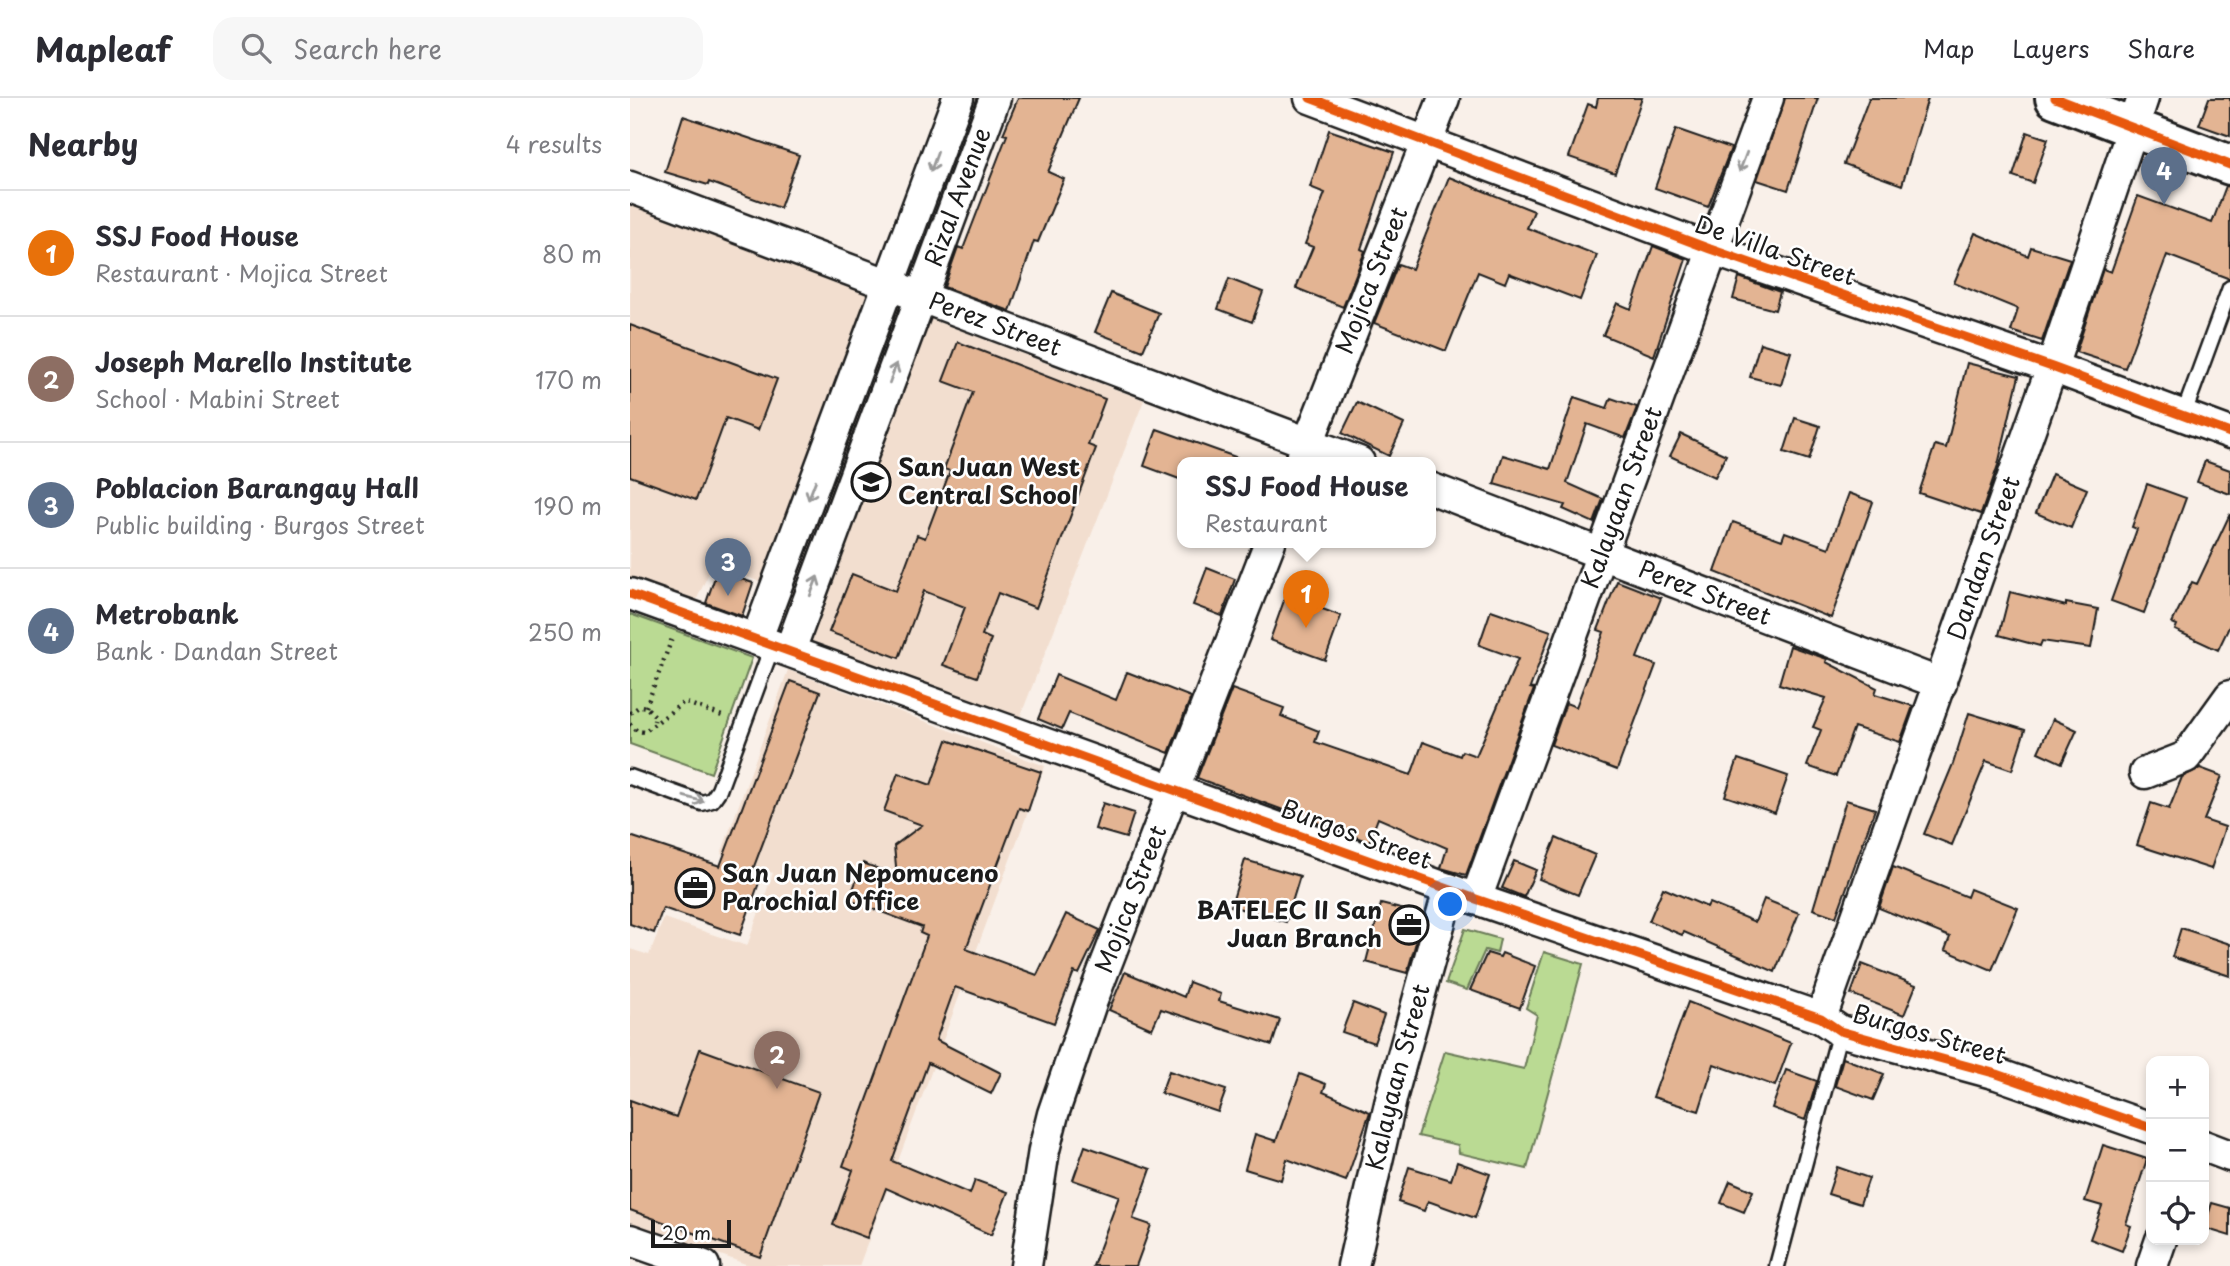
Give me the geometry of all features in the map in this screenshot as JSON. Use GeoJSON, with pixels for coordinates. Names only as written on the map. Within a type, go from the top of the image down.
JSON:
{"type":"FeatureCollection","features":[{"type":"Feature","properties":{"kind":"main road"},"geometry":{"type":"LineString","coordinates":[[2055,98],[2138,112],[2230,164]]}},
{"type":"Feature","properties":{"kind":"street","name":"Rizal Avenue"},"geometry":{"type":"LineString","coordinates":[[773,644],[823,459],[958,98]]}},
{"type":"Feature","properties":{"kind":"street","name":"Rizal Avenue"},"geometry":{"type":"LineString","coordinates":[[773,644],[856,471],[996,98]]}},
{"type":"Feature","properties":{"kind":"street","name":"De Villa Street"},"geometry":{"type":"LineString","coordinates":[[1310,98],[1710,249],[2052,367],[2230,433]]}},
{"type":"Feature","properties":{"kind":"street","name":"Mojica Street"},"geometry":{"type":"LineString","coordinates":[[1304,452],[1444,98]]}},
{"type":"Feature","properties":{"kind":"street","name":"Kalayaan Street"},"geometry":{"type":"LineString","coordinates":[[1476,899],[1710,249],[1768,98]]}},
{"type":"Feature","properties":{"kind":"street","name":"Dandan Street"},"geometry":{"type":"LineString","coordinates":[[1830,1024],[1941,684],[2138,112]]}},
{"type":"Feature","properties":{"kind":"street","name":"Perez Street"},"geometry":{"type":"LineString","coordinates":[[630,187],[921,296],[1304,452],[1332,457]]}},
{"type":"Feature","properties":{"kind":"street"},"geometry":{"type":"LineString","coordinates":[[823,459],[856,471]]}},
{"type":"Feature","properties":{"kind":"street","name":"Perez Street"},"geometry":{"type":"LineString","coordinates":[[1436,490],[1941,684]]}},
{"type":"Feature","properties":{"kind":"street","name":"Mojica Street"},"geometry":{"type":"LineString","coordinates":[[1027,1266],[1044,1150],[1053,1114],[1091,1003],[1267,548]]}},
{"type":"Feature","properties":{"kind":"street","name":"Burgos Street"},"geometry":{"type":"LineString","coordinates":[[630,594],[1830,1024],[1997,1073],[2146,1126]]}},
{"type":"Feature","properties":{"kind":"street"},"geometry":{"type":"LineString","coordinates":[[2145,773],[2186,757],[2230,696]]}},
{"type":"Feature","properties":{"kind":"street","name":"Kalayaan Street"},"geometry":{"type":"LineString","coordinates":[[1353,1266],[1392,1096],[1449,889]]}},
{"type":"Feature","properties":{"kind":"street"},"geometry":{"type":"LineString","coordinates":[[2209,1148],[2230,1156]]}},
{"type":"Feature","properties":{"kind":"street"},"geometry":{"type":"LineString","coordinates":[[630,1240],[704,1266]]}},
{"type":"Feature","properties":{"kind":"street"},"geometry":{"type":"LineString","coordinates":[[2152,1266],[2159,1245]]}},
{"type":"Feature","properties":{"kind":"lane"},"geometry":{"type":"LineString","coordinates":[[2183,416],[2230,288]]}},
{"type":"Feature","properties":{"kind":"lane"},"geometry":{"type":"LineString","coordinates":[[630,777],[702,803],[712,800],[719,790],[773,644]]}},
{"type":"Feature","properties":{"kind":"lane"},"geometry":{"type":"LineString","coordinates":[[1777,1266],[1830,1024]]}},
{"type":"Feature","properties":{"kind":"path"},"geometry":{"type":"LineString","coordinates":[[646,707],[682,612]]}},
{"type":"Feature","properties":{"kind":"path"},"geometry":{"type":"LineString","coordinates":[[630,724],[637,731],[644,732],[684,702],[744,724]]}},
{"type":"Feature","properties":{"kind":"path"},"geometry":{"type":"LineString","coordinates":[[630,713],[640,706],[646,707],[655,716],[654,722]]}},
{"type":"Feature","properties":{"kind":"shaded area","name":"San Juan West Central School"},"geometry":{"type":"Polygon","coordinates":[[[630,205],[1144,400],[1019,720],[747,622],[763,583],[713,564],[695,603],[630,579],[630,205]]]}},
{"type":"Feature","properties":{"kind":"shaded area"},"geometry":{"type":"Polygon","coordinates":[[[788,670],[1045,766],[859,1266],[751,1266],[630,1222],[630,949],[649,955],[664,918],[747,946],[773,873],[721,854],[788,670]]]}},
{"type":"Feature","properties":{"kind":"green space"},"geometry":{"type":"Polygon","coordinates":[[[630,614],[752,658],[711,773],[630,744],[630,614]]]}},
{"type":"Feature","properties":{"kind":"green space"},"geometry":{"type":"Polygon","coordinates":[[[1465,929],[1500,939],[1497,953],[1485,950],[1467,990],[1446,983],[1465,929]]]}},
{"type":"Feature","properties":{"kind":"green space"},"geometry":{"type":"Polygon","coordinates":[[[1544,952],[1583,964],[1527,1169],[1459,1153],[1458,1145],[1418,1136],[1445,1051],[1524,1069],[1537,1015],[1526,1008],[1544,952]]]}},
{"type":"Feature","properties":{"kind":"building"},"geometry":{"type":"Polygon","coordinates":[[[1018,98],[1079,98],[1048,172],[1064,179],[1038,242],[1034,241],[1010,311],[944,287],[958,247],[963,249],[1007,135],[1003,134],[1018,98]]]}},
{"type":"Feature","properties":{"kind":"building"},"geometry":{"type":"Polygon","coordinates":[[[1598,98],[1642,98],[1615,173],[1569,157],[1588,104],[1596,107],[1598,98]]]}},
{"type":"Feature","properties":{"kind":"building"},"geometry":{"type":"Polygon","coordinates":[[[1785,98],[1818,98],[1788,190],[1757,180],[1785,98]]]}},
{"type":"Feature","properties":{"kind":"building"},"geometry":{"type":"Polygon","coordinates":[[[1869,98],[1928,98],[1902,185],[1844,164],[1869,98]]]}},
{"type":"Feature","properties":{"kind":"building"},"geometry":{"type":"Polygon","coordinates":[[[2209,98],[2230,98],[2230,136],[2199,125],[2209,98]]]}},
{"type":"Feature","properties":{"kind":"building"},"geometry":{"type":"Polygon","coordinates":[[[683,116],[799,155],[780,208],[709,182],[708,185],[665,172],[683,116]]]}},
{"type":"Feature","properties":{"kind":"building"},"geometry":{"type":"Polygon","coordinates":[[[1676,129],[1731,148],[1708,207],[1655,188],[1676,129]]]}},
{"type":"Feature","properties":{"kind":"building"},"geometry":{"type":"Polygon","coordinates":[[[1329,130],[1394,152],[1361,249],[1365,251],[1343,307],[1296,288],[1313,247],[1305,244],[1325,193],[1310,187],[1329,130]]]}},
{"type":"Feature","properties":{"kind":"building"},"geometry":{"type":"Polygon","coordinates":[[[2027,132],[2048,139],[2033,183],[2013,176],[2027,132]]]}},
{"type":"Feature","properties":{"kind":"building"},"geometry":{"type":"Polygon","coordinates":[[[1449,177],[1534,211],[1527,228],[1597,255],[1580,300],[1509,273],[1505,283],[1478,272],[1446,351],[1374,323],[1398,264],[1412,269],[1449,177]]]}},
{"type":"Feature","properties":{"kind":"building"},"geometry":{"type":"Polygon","coordinates":[[[2226,186],[2230,186],[2230,279],[2167,255],[2125,368],[2076,352],[2103,269],[2111,272],[2138,196],[2212,223],[2226,186]]]}},
{"type":"Feature","properties":{"kind":"building"},"geometry":{"type":"Polygon","coordinates":[[[1975,233],[2028,256],[2031,247],[2070,259],[2042,341],[2011,331],[2018,309],[1954,283],[1975,233]]]}},
{"type":"Feature","properties":{"kind":"building"},"geometry":{"type":"Polygon","coordinates":[[[1653,246],[1686,259],[1654,356],[1603,335],[1617,303],[1631,309],[1653,246]]]}},
{"type":"Feature","properties":{"kind":"building"},"geometry":{"type":"Polygon","coordinates":[[[1739,277],[1780,292],[1775,310],[1733,299],[1739,277]]]}},
{"type":"Feature","properties":{"kind":"building"},"geometry":{"type":"Polygon","coordinates":[[[1229,279],[1263,292],[1252,322],[1218,309],[1229,279]]]}},
{"type":"Feature","properties":{"kind":"building"},"geometry":{"type":"Polygon","coordinates":[[[1111,293],[1159,313],[1143,351],[1095,332],[1111,293]]]}},
{"type":"Feature","properties":{"kind":"building"},"geometry":{"type":"Polygon","coordinates":[[[630,325],[777,379],[758,430],[726,418],[696,500],[630,476],[630,325]]]}},
{"type":"Feature","properties":{"kind":"building"},"geometry":{"type":"Polygon","coordinates":[[[958,342],[1105,399],[1088,445],[1096,448],[1036,608],[998,593],[982,635],[991,639],[977,677],[943,665],[965,607],[924,591],[899,658],[829,632],[852,574],[896,591],[917,535],[925,538],[950,471],[944,469],[973,392],[943,381],[958,342]]]}},
{"type":"Feature","properties":{"kind":"building"},"geometry":{"type":"Polygon","coordinates":[[[1760,343],[1791,352],[1781,385],[1750,377],[1760,343]]]}},
{"type":"Feature","properties":{"kind":"building"},"geometry":{"type":"Polygon","coordinates":[[[1967,363],[2019,376],[1998,465],[1981,514],[1919,493],[1935,445],[1946,448],[1967,363]]]}},
{"type":"Feature","properties":{"kind":"building"},"geometry":{"type":"Polygon","coordinates":[[[1574,397],[1607,408],[1611,398],[1637,407],[1625,438],[1587,424],[1567,483],[1603,499],[1594,523],[1563,509],[1565,505],[1494,484],[1503,455],[1550,469],[1574,397]]]}},
{"type":"Feature","properties":{"kind":"building"},"geometry":{"type":"Polygon","coordinates":[[[1357,402],[1404,424],[1389,456],[1342,433],[1357,402]]]}},
{"type":"Feature","properties":{"kind":"building"},"geometry":{"type":"Polygon","coordinates":[[[1795,418],[1820,426],[1809,460],[1784,452],[1795,418]]]}},
{"type":"Feature","properties":{"kind":"building"},"geometry":{"type":"Polygon","coordinates":[[[1157,429],[1235,457],[1177,457],[1177,478],[1144,466],[1157,429]]]}},
{"type":"Feature","properties":{"kind":"building"},"geometry":{"type":"Polygon","coordinates":[[[1681,434],[1726,455],[1715,477],[1670,456],[1681,434]]]}},
{"type":"Feature","properties":{"kind":"building"},"geometry":{"type":"Polygon","coordinates":[[[2205,461],[2230,470],[2230,494],[2197,482],[2205,461]]]}},
{"type":"Feature","properties":{"kind":"building"},"geometry":{"type":"Polygon","coordinates":[[[2052,474],[2087,489],[2071,528],[2036,513],[2052,474]]]}},
{"type":"Feature","properties":{"kind":"building"},"geometry":{"type":"Polygon","coordinates":[[[2147,484],[2186,498],[2144,613],[2111,601],[2137,529],[2132,527],[2147,484]]]}},
{"type":"Feature","properties":{"kind":"building"},"geometry":{"type":"Polygon","coordinates":[[[1849,493],[1873,502],[1831,618],[1715,572],[1733,522],[1782,540],[1785,532],[1829,548],[1849,493]]]}},
{"type":"Feature","properties":{"kind":"building"},"geometry":{"type":"Polygon","coordinates":[[[2230,514],[2230,625],[2218,650],[2175,630],[2177,625],[2172,623],[2192,582],[2197,584],[2230,514]]]}},
{"type":"Feature","properties":{"kind":"building"},"geometry":{"type":"Polygon","coordinates":[[[1207,568],[1235,579],[1222,616],[1193,605],[1207,568]]]}},
{"type":"Feature","properties":{"kind":"building"},"geometry":{"type":"Polygon","coordinates":[[[717,571],[753,583],[742,616],[706,603],[717,571]]]}},
{"type":"Feature","properties":{"kind":"building"},"geometry":{"type":"Polygon","coordinates":[[[1617,581],[1661,598],[1637,658],[1656,665],[1617,770],[1551,745],[1566,703],[1576,707],[1604,632],[1598,630],[1617,581]]]}},
{"type":"Feature","properties":{"kind":"building"},"geometry":{"type":"Polygon","coordinates":[[[2010,592],[2066,606],[2066,603],[2098,609],[2091,648],[2042,641],[2040,646],[1999,635],[2010,592]]]}},
{"type":"Feature","properties":{"kind":"building"},"geometry":{"type":"Polygon","coordinates":[[[1286,595],[1341,616],[1325,660],[1270,640],[1286,595]]]}},
{"type":"Feature","properties":{"kind":"building"},"geometry":{"type":"Polygon","coordinates":[[[1491,610],[1551,631],[1530,688],[1534,689],[1466,875],[1441,868],[1447,848],[1378,818],[1369,842],[1197,778],[1232,689],[1284,708],[1281,716],[1319,731],[1315,742],[1411,775],[1423,742],[1460,756],[1462,751],[1476,756],[1518,659],[1479,645],[1491,610]]]}},
{"type":"Feature","properties":{"kind":"building"},"geometry":{"type":"Polygon","coordinates":[[[1790,646],[1827,659],[1826,662],[1877,688],[1875,694],[1913,706],[1900,742],[1854,727],[1836,776],[1807,766],[1821,730],[1813,727],[1826,698],[1779,684],[1790,646]]]}},
{"type":"Feature","properties":{"kind":"building"},"geometry":{"type":"Polygon","coordinates":[[[1127,672],[1191,697],[1169,753],[1069,713],[1062,729],[1038,719],[1056,675],[1116,700],[1127,672]]]}},
{"type":"Feature","properties":{"kind":"building"},"geometry":{"type":"Polygon","coordinates":[[[790,681],[820,692],[750,877],[760,880],[740,935],[663,908],[654,933],[630,924],[630,836],[720,866],[790,681]]]}},
{"type":"Feature","properties":{"kind":"building"},"geometry":{"type":"Polygon","coordinates":[[[1969,713],[2025,730],[2012,770],[1986,761],[1952,845],[1924,834],[1953,764],[1969,713]]]}},
{"type":"Feature","properties":{"kind":"building"},"geometry":{"type":"Polygon","coordinates":[[[2053,719],[2077,730],[2062,763],[2038,752],[2053,719]]]}},
{"type":"Feature","properties":{"kind":"building"},"geometry":{"type":"Polygon","coordinates":[[[947,740],[1041,772],[1028,811],[1019,808],[966,949],[1037,975],[1066,914],[1100,930],[1079,974],[1074,972],[1054,1023],[955,987],[936,1040],[1001,1073],[991,1094],[928,1063],[892,1161],[970,1194],[975,1180],[1008,1192],[991,1235],[886,1188],[867,1238],[833,1225],[853,1170],[843,1166],[927,936],[920,933],[922,927],[849,900],[863,863],[897,876],[894,846],[922,825],[884,811],[898,773],[931,785],[947,740]]]}},
{"type":"Feature","properties":{"kind":"building"},"geometry":{"type":"Polygon","coordinates":[[[1738,759],[1788,776],[1775,813],[1725,796],[1738,759]]]}},
{"type":"Feature","properties":{"kind":"building"},"geometry":{"type":"Polygon","coordinates":[[[2200,768],[2222,776],[2204,820],[2225,827],[2211,869],[2137,845],[2151,803],[2169,809],[2182,777],[2200,768]]]}},
{"type":"Feature","properties":{"kind":"building"},"geometry":{"type":"Polygon","coordinates":[[[1846,800],[1875,809],[1836,917],[1813,909],[1846,800]]]}},
{"type":"Feature","properties":{"kind":"building"},"geometry":{"type":"Polygon","coordinates":[[[1103,803],[1134,813],[1126,838],[1095,829],[1103,803]]]}},
{"type":"Feature","properties":{"kind":"building"},"geometry":{"type":"Polygon","coordinates":[[[1556,838],[1595,855],[1578,895],[1539,879],[1556,838]]]}},
{"type":"Feature","properties":{"kind":"building"},"geometry":{"type":"Polygon","coordinates":[[[1245,860],[1300,876],[1286,922],[1231,906],[1245,860]]]}},
{"type":"Feature","properties":{"kind":"building"},"geometry":{"type":"Polygon","coordinates":[[[1514,861],[1536,870],[1524,897],[1502,888],[1514,861]]]}},
{"type":"Feature","properties":{"kind":"building"},"geometry":{"type":"Polygon","coordinates":[[[1893,867],[1967,897],[1970,889],[2018,908],[1992,970],[1945,950],[1950,937],[1879,908],[1893,867]]]}},
{"type":"Feature","properties":{"kind":"building"},"geometry":{"type":"Polygon","coordinates":[[[1663,888],[1707,907],[1709,903],[1755,922],[1764,899],[1799,913],[1775,972],[1684,932],[1682,935],[1649,921],[1663,888]]]}},
{"type":"Feature","properties":{"kind":"building"},"geometry":{"type":"Polygon","coordinates":[[[1381,904],[1424,915],[1407,973],[1366,962],[1381,904]]]}},
{"type":"Feature","properties":{"kind":"building"},"geometry":{"type":"Polygon","coordinates":[[[2181,928],[2230,944],[2230,976],[2172,957],[2181,928]]]}},
{"type":"Feature","properties":{"kind":"building"},"geometry":{"type":"Polygon","coordinates":[[[1487,953],[1500,957],[1502,953],[1535,966],[1520,1008],[1470,990],[1487,953]]]}},
{"type":"Feature","properties":{"kind":"building"},"geometry":{"type":"Polygon","coordinates":[[[1862,964],[1916,985],[1904,1015],[1851,994],[1862,964]]]}},
{"type":"Feature","properties":{"kind":"building"},"geometry":{"type":"Polygon","coordinates":[[[1125,972],[1184,997],[1189,982],[1221,994],[1219,1001],[1280,1020],[1272,1045],[1161,1009],[1152,1029],[1109,1010],[1125,972]]]}},
{"type":"Feature","properties":{"kind":"building"},"geometry":{"type":"Polygon","coordinates":[[[1688,1002],[1791,1043],[1775,1086],[1714,1064],[1699,1111],[1653,1097],[1688,1002]]]}},
{"type":"Feature","properties":{"kind":"building"},"geometry":{"type":"Polygon","coordinates":[[[1353,1003],[1384,1015],[1374,1043],[1342,1032],[1353,1003]]]}},
{"type":"Feature","properties":{"kind":"building"},"geometry":{"type":"Polygon","coordinates":[[[700,1049],[819,1092],[760,1257],[630,1210],[630,1100],[676,1117],[700,1049]]]}},
{"type":"Feature","properties":{"kind":"building"},"geometry":{"type":"Polygon","coordinates":[[[1843,1058],[1884,1074],[1873,1100],[1835,1086],[1843,1058]]]}},
{"type":"Feature","properties":{"kind":"building"},"geometry":{"type":"Polygon","coordinates":[[[1786,1070],[1817,1081],[1805,1120],[1772,1108],[1786,1070]]]}},
{"type":"Feature","properties":{"kind":"building"},"geometry":{"type":"Polygon","coordinates":[[[1169,1071],[1226,1090],[1218,1112],[1161,1093],[1169,1071]]]}},
{"type":"Feature","properties":{"kind":"building"},"geometry":{"type":"Polygon","coordinates":[[[1300,1074],[1326,1084],[1323,1092],[1370,1112],[1346,1181],[1287,1159],[1281,1180],[1245,1169],[1255,1134],[1276,1141],[1300,1074]]]}},
{"type":"Feature","properties":{"kind":"building"},"geometry":{"type":"Polygon","coordinates":[[[2103,1145],[2146,1159],[2126,1224],[2131,1226],[2122,1251],[2090,1239],[2102,1206],[2085,1201],[2103,1145]]]}},
{"type":"Feature","properties":{"kind":"building"},"geometry":{"type":"Polygon","coordinates":[[[1085,1146],[1151,1169],[1133,1219],[1151,1225],[1136,1266],[1093,1266],[1119,1196],[1073,1180],[1085,1146]]]}},
{"type":"Feature","properties":{"kind":"building"},"geometry":{"type":"Polygon","coordinates":[[[1457,1162],[1490,1174],[1475,1218],[1428,1201],[1424,1211],[1398,1202],[1409,1167],[1451,1180],[1457,1162]]]}},
{"type":"Feature","properties":{"kind":"building"},"geometry":{"type":"Polygon","coordinates":[[[1837,1167],[1869,1178],[1860,1204],[1828,1194],[1837,1167]]]}},
{"type":"Feature","properties":{"kind":"building"},"geometry":{"type":"Polygon","coordinates":[[[1730,1181],[1753,1191],[1744,1212],[1721,1203],[1730,1181]]]}},
{"type":"Feature","properties":{"kind":"building"},"geometry":{"type":"Polygon","coordinates":[[[2212,1203],[2230,1208],[2230,1236],[2209,1230],[2212,1203]]]}},
{"type":"Feature","properties":{"kind":"cycle path"},"geometry":{"type":"LineString","coordinates":[[1310,98],[1710,249],[2052,367],[2230,433]]}},
{"type":"Feature","properties":{"kind":"cycle path"},"geometry":{"type":"LineString","coordinates":[[2055,98],[2230,165]]}},
{"type":"Feature","properties":{"kind":"cycle path"},"geometry":{"type":"LineString","coordinates":[[630,594],[1476,899],[1821,1018],[1840,1031],[1997,1074],[2146,1126]]}},
{"type":"Feature","properties":{"kind":"place","name":"Metrobank"},"geometry":{"type":"Point","coordinates":[2164,205]}},
{"type":"Feature","properties":{"kind":"place","name":"San Juan West Central School"},"geometry":{"type":"Point","coordinates":[871,482]}},
{"type":"Feature","properties":{"kind":"place","name":"Poblacion Barangay Hall"},"geometry":{"type":"Point","coordinates":[728,596]}},
{"type":"Feature","properties":{"kind":"place","name":"SSJ Food House"},"geometry":{"type":"Point","coordinates":[1306,628]}},
{"type":"Feature","properties":{"kind":"place","name":"San Juan Nepomuceno Parochial Office"},"geometry":{"type":"Point","coordinates":[695,888]}},
{"type":"Feature","properties":{"kind":"place","name":"BATELEC II San Juan Branch"},"geometry":{"type":"Point","coordinates":[1409,925]}},
{"type":"Feature","properties":{"kind":"place","name":"Joseph Marello Institute"},"geometry":{"type":"Point","coordinates":[777,1089]}}]}
